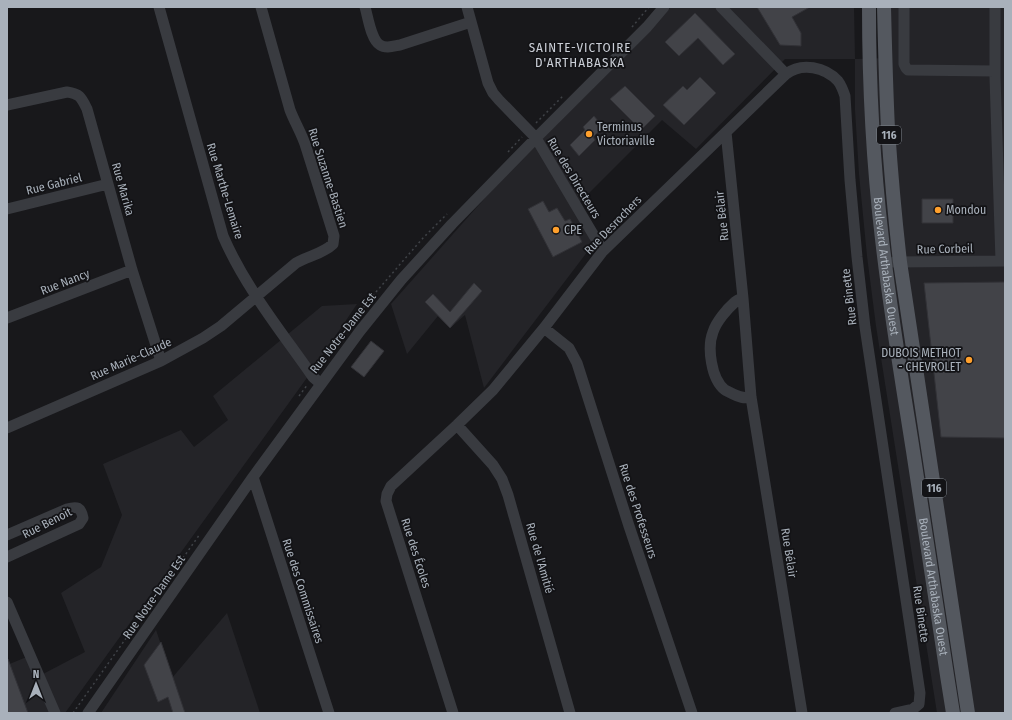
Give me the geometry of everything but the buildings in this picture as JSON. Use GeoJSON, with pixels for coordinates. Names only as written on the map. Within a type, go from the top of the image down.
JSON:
{"type":"FeatureCollection","features":[{"type":"Feature","properties":{"kind":"main road","name":"Boulevard Arthabaska Ouest"},"geometry":{"type":"LineString","coordinates":[[869,7],[870,78],[873,132],[885,263],[953,713]]}},
{"type":"Feature","properties":{"kind":"main road","name":"Boulevard Arthabaska Ouest"},"geometry":{"type":"LineString","coordinates":[[884,7],[888,130],[900,262],[968,713]]}},
{"type":"Feature","properties":{"kind":"street","name":"Rue Marthe-Lemaire"},"geometry":{"type":"LineString","coordinates":[[158,7],[229,249],[256,297],[313,377],[321,384]]}},
{"type":"Feature","properties":{"kind":"street","name":"Rue Suzanne-Bastien"},"geometry":{"type":"LineString","coordinates":[[256,297],[296,263],[328,249],[333,244],[334,236],[306,147],[290,110],[261,7]]}},
{"type":"Feature","properties":{"kind":"street"},"geometry":{"type":"LineString","coordinates":[[364,7],[374,38],[380,46],[388,47],[400,45],[471,22]]}},
{"type":"Feature","properties":{"kind":"street","name":"Rue des Directeurs"},"geometry":{"type":"LineString","coordinates":[[467,7],[488,83],[493,93],[536,138],[602,251]]}},
{"type":"Feature","properties":{"kind":"street","name":"Rue Notre-Dame Est"},"geometry":{"type":"LineString","coordinates":[[88,713],[253,477],[360,331],[401,280],[452,224],[664,7]]}},
{"type":"Feature","properties":{"kind":"street"},"geometry":{"type":"LineString","coordinates":[[722,7],[786,74]]}},
{"type":"Feature","properties":{"kind":"street"},"geometry":{"type":"LineString","coordinates":[[904,7],[904,64],[908,70],[995,71]]}},
{"type":"Feature","properties":{"kind":"street"},"geometry":{"type":"LineString","coordinates":[[995,7],[995,71],[1003,261]]}},
{"type":"Feature","properties":{"kind":"street","name":"Rue Binette"},"geometry":{"type":"LineString","coordinates":[[786,74],[792,69],[799,67],[812,67],[827,72],[838,82],[845,96],[850,180],[865,327],[920,693],[918,704],[913,709],[895,713]]}},
{"type":"Feature","properties":{"kind":"street","name":"Rue Desrochers"},"geometry":{"type":"LineString","coordinates":[[457,425],[493,390],[544,328],[602,251],[786,74]]}},
{"type":"Feature","properties":{"kind":"street","name":"Rue Marika"},"geometry":{"type":"LineString","coordinates":[[7,105],[67,92],[76,94],[82,100],[87,109],[132,270],[161,361]]}},
{"type":"Feature","properties":{"kind":"street","name":"Rue Bélair"},"geometry":{"type":"LineString","coordinates":[[726,132],[743,298],[751,397],[802,713]]}},
{"type":"Feature","properties":{"kind":"street","name":"Rue Gabriel"},"geometry":{"type":"LineString","coordinates":[[7,209],[108,184]]}},
{"type":"Feature","properties":{"kind":"street","name":"Rue Corbeil"},"geometry":{"type":"LineString","coordinates":[[885,263],[1003,261]]}},
{"type":"Feature","properties":{"kind":"street","name":"Rue Nancy"},"geometry":{"type":"LineString","coordinates":[[7,318],[132,270]]}},
{"type":"Feature","properties":{"kind":"street","name":"Rue Marie-Claude"},"geometry":{"type":"LineString","coordinates":[[7,428],[161,361],[203,338],[221,326],[256,297]]}},
{"type":"Feature","properties":{"kind":"street"},"geometry":{"type":"LineString","coordinates":[[743,298],[736,301],[721,317],[713,332],[710,344],[711,357],[714,371],[725,390],[737,396],[746,398],[751,397]]}},
{"type":"Feature","properties":{"kind":"street","name":"Rue des Professeurs"},"geometry":{"type":"LineString","coordinates":[[544,328],[569,348],[577,363],[629,526],[692,713]]}},
{"type":"Feature","properties":{"kind":"street","name":"Rue des Écoles"},"geometry":{"type":"LineString","coordinates":[[453,713],[386,501],[387,494],[391,486],[457,425]]}},
{"type":"Feature","properties":{"kind":"street","name":"Rue de l'Amitié"},"geometry":{"type":"LineString","coordinates":[[457,425],[493,465],[502,479],[508,495],[570,713]]}},
{"type":"Feature","properties":{"kind":"street","name":"Rue des Commissaires"},"geometry":{"type":"LineString","coordinates":[[253,477],[329,713]]}},
{"type":"Feature","properties":{"kind":"street","name":"Rue Benoit"},"geometry":{"type":"LineString","coordinates":[[7,535],[73,507],[82,512],[83,518],[78,524],[7,557]]}},
{"type":"Feature","properties":{"kind":"street"},"geometry":{"type":"LineString","coordinates":[[7,602],[55,713]]}},
{"type":"Feature","properties":{"kind":"shaded area"},"geometry":{"type":"Polygon","coordinates":[[[671,7],[854,7],[855,59],[785,59],[696,149],[662,120],[574,208],[594,243],[484,388],[465,315],[450,328],[438,316],[407,354],[391,304],[500,181],[671,7]]]}},
{"type":"Feature","properties":{"kind":"shaded area"},"geometry":{"type":"Polygon","coordinates":[[[891,7],[1005,7],[1005,713],[937,713],[876,326],[867,256],[859,174],[855,110],[855,59],[891,58],[891,7]]]}},
{"type":"Feature","properties":{"kind":"shaded area"},"geometry":{"type":"Polygon","coordinates":[[[357,304],[314,368],[65,713],[7,713],[7,665],[34,654],[43,674],[85,652],[61,593],[101,567],[122,515],[103,464],[181,430],[194,447],[228,420],[213,396],[322,306],[357,304]]]}},
{"type":"Feature","properties":{"kind":"shaded area"},"geometry":{"type":"Polygon","coordinates":[[[227,613],[260,713],[101,713],[156,630],[172,678],[227,613]]]}},
{"type":"Feature","properties":{"kind":"place","name":"Terminus Victoriaville"},"geometry":{"type":"Point","coordinates":[589,134]}},
{"type":"Feature","properties":{"kind":"place","name":"Mondou"},"geometry":{"type":"Point","coordinates":[938,210]}},
{"type":"Feature","properties":{"kind":"place","name":"CPE"},"geometry":{"type":"Point","coordinates":[556,230]}},
{"type":"Feature","properties":{"kind":"place","name":"DUBOIS METHOT - CHEVROLET"},"geometry":{"type":"Point","coordinates":[969,360]}},
{"type":"Feature","properties":{"kind":"district","name":"SAINTE-VICTOIRE D'ARTHABASKA"},"geometry":{"type":"Point","coordinates":[580,54]}}]}
